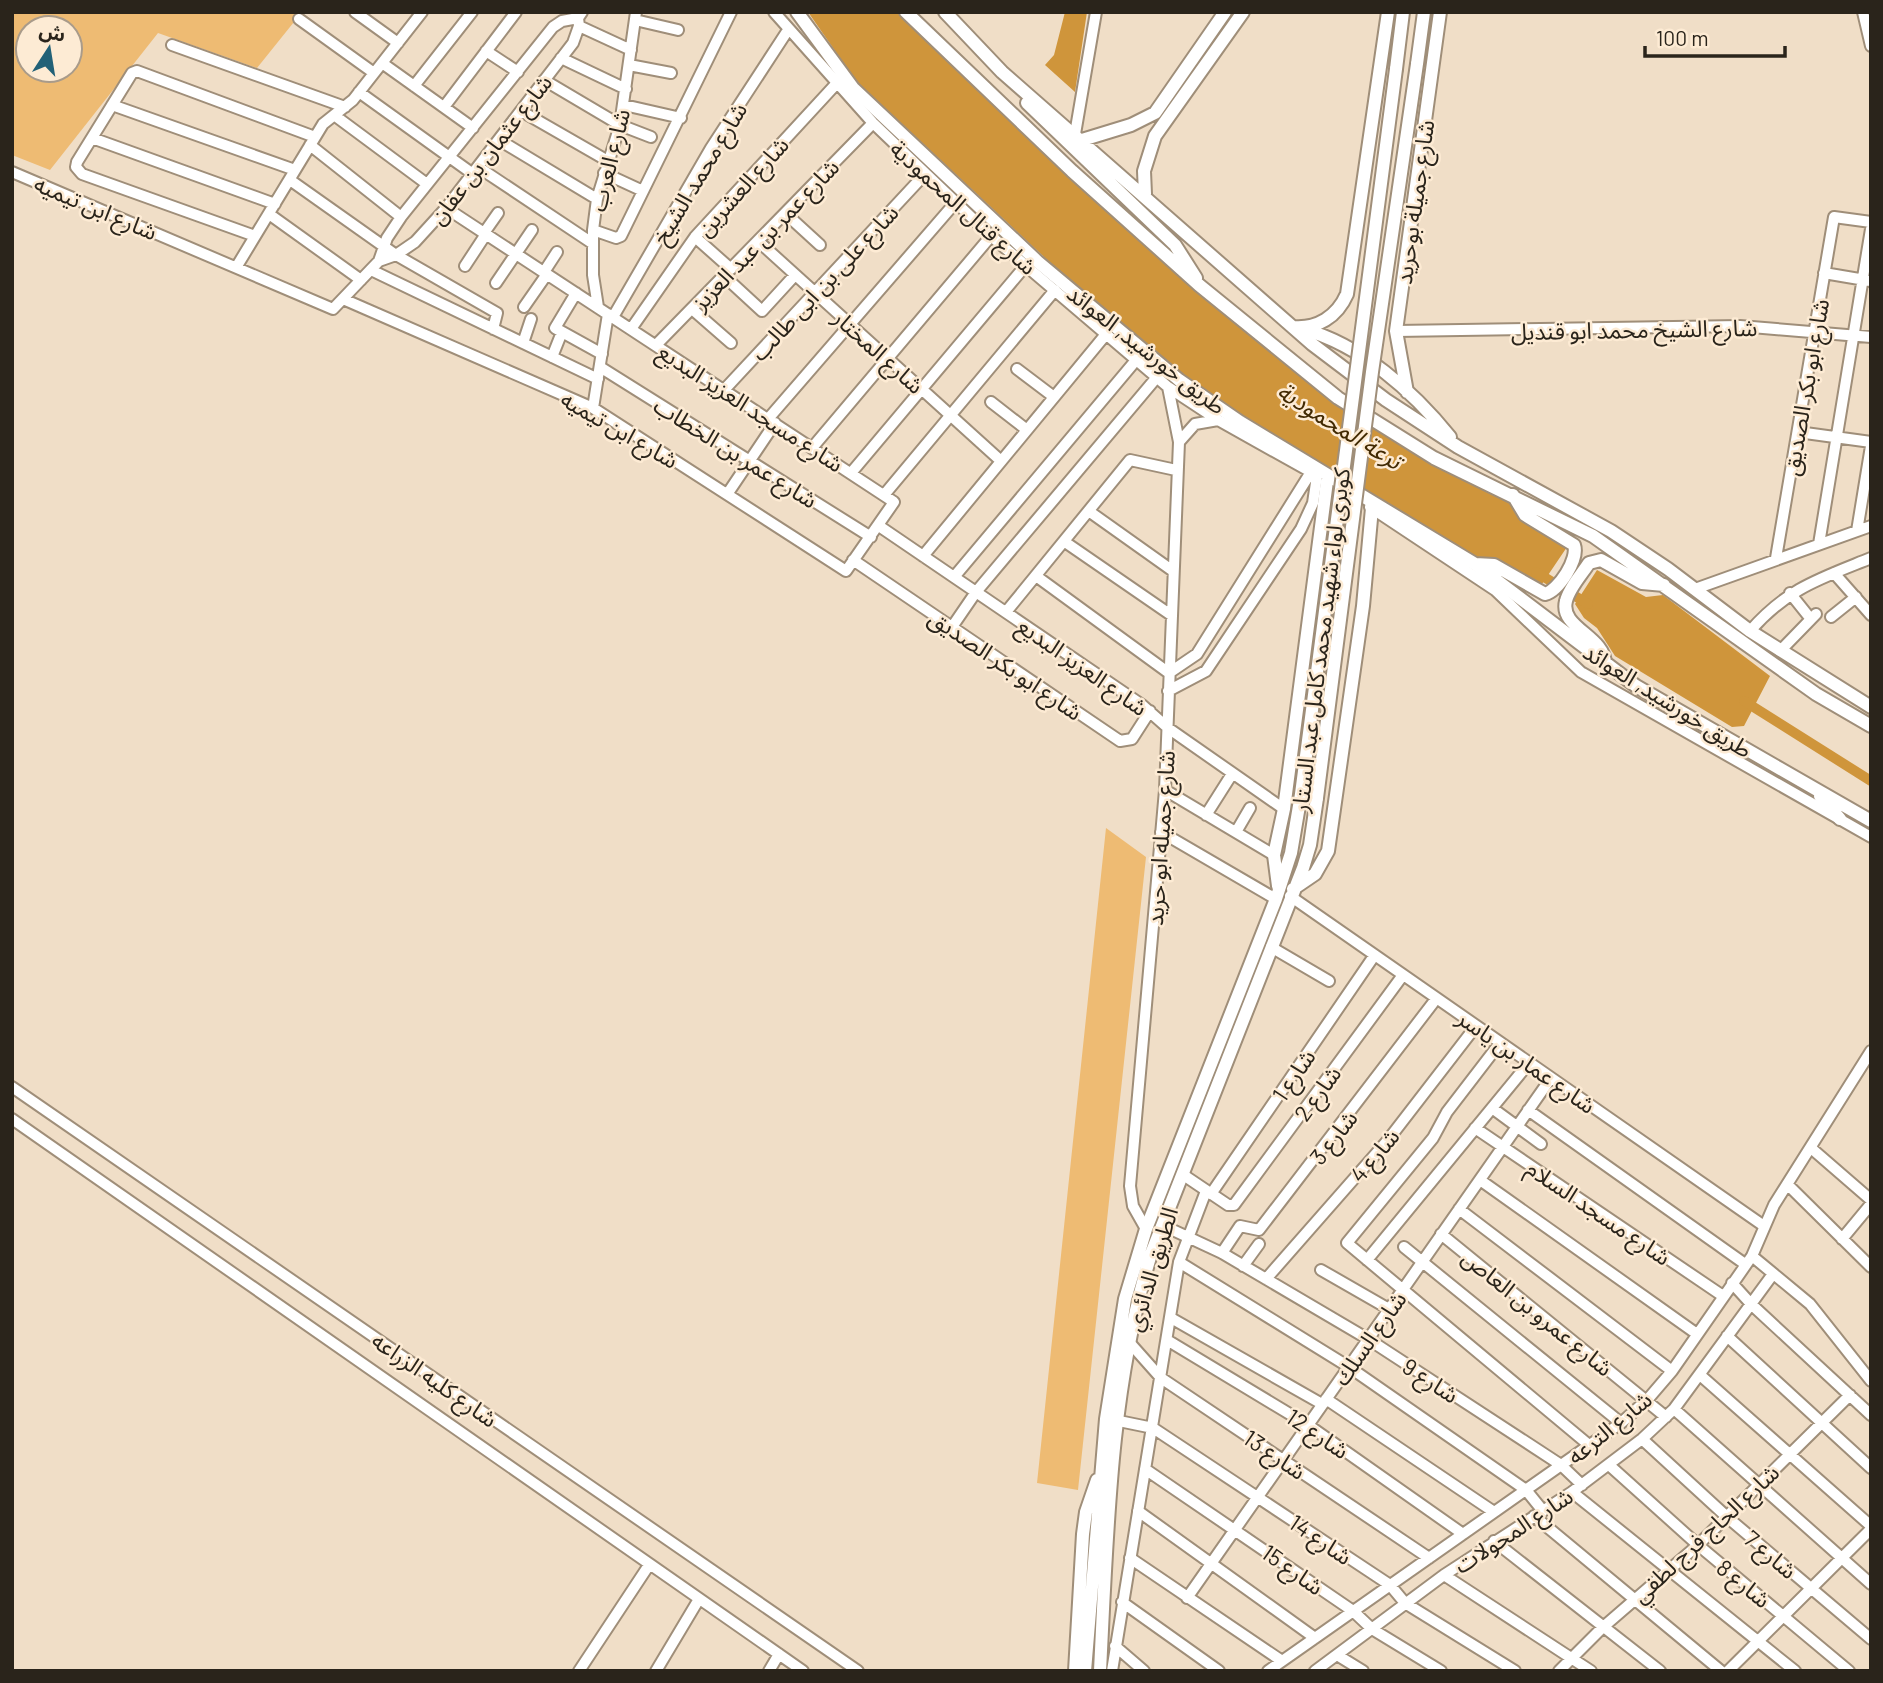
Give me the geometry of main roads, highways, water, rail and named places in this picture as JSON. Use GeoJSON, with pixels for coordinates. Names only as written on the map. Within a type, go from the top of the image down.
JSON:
{"type":"FeatureCollection","features":[{"type":"Feature","properties":{"kind":"main road","name":"طريق خورشيد, العوائد"},"geometry":{"type":"LineString","coordinates":[[797,12],[853,88],[1038,262],[1179,380],[1240,422],[1475,564],[1636,686],[1871,821]]}},
{"type":"Feature","properties":{"kind":"main road"},"geometry":{"type":"LineString","coordinates":[[906,12],[1072,171],[1199,285],[1361,414],[1434,458],[1593,536],[1816,694],[1871,726]]}},
{"type":"Feature","properties":{"kind":"main road"},"geometry":{"type":"LineString","coordinates":[[945,12],[1040,116],[1181,253],[1199,285]]}},
{"type":"Feature","properties":{"kind":"main road"},"geometry":{"type":"LineString","coordinates":[[1145,194],[1147,153],[1161,117],[1225,12]]}},
{"type":"Feature","properties":{"kind":"main road"},"geometry":{"type":"LineString","coordinates":[[1078,137],[1161,117],[1243,12]]}},
{"type":"Feature","properties":{"kind":"main road"},"geometry":{"type":"LineString","coordinates":[[1293,327],[1322,322],[1339,309],[1347,294],[1388,12]]}},
{"type":"Feature","properties":{"kind":"main road","name":"كوبرى لواء شهيد محمد كامل عبد الستار"},"geometry":{"type":"LineString","coordinates":[[1284,894],[1301,794],[1404,12]]}},
{"type":"Feature","properties":{"kind":"main road","name":"كوبرى لواء شهيد محمد كامل عبد الستار"},"geometry":{"type":"LineString","coordinates":[[1284,894],[1310,845],[1372,372],[1424,12]]}},
{"type":"Feature","properties":{"kind":"main road","name":"شارع جميلة بوحريد"},"geometry":{"type":"LineString","coordinates":[[1407,392],[1396,331],[1440,12]]}},
{"type":"Feature","properties":{"kind":"main road"},"geometry":{"type":"LineString","coordinates":[[1002,72],[1145,194],[1293,327],[1367,386],[1458,447],[1603,526],[1695,589],[1749,631],[1871,708]]}},
{"type":"Feature","properties":{"kind":"main road"},"geometry":{"type":"LineString","coordinates":[[1293,327],[1346,346],[1407,392],[1458,447]]}},
{"type":"Feature","properties":{"kind":"main road"},"geometry":{"type":"LineString","coordinates":[[1318,476],[1314,578],[1284,809],[1274,855],[1284,894],[1315,874],[1328,852],[1364,590],[1372,508]]}},
{"type":"Feature","properties":{"kind":"main road"},"geometry":{"type":"LineString","coordinates":[[1475,564],[1494,565],[1542,594],[1553,591],[1574,558],[1574,545],[1529,517],[1518,507],[1513,495]]}},
{"type":"Feature","properties":{"kind":"main road"},"geometry":{"type":"LineString","coordinates":[[1605,664],[1600,645],[1567,615],[1567,598],[1589,563],[1601,560],[1642,583],[1664,585]]}},
{"type":"Feature","properties":{"kind":"main road"},"geometry":{"type":"LineString","coordinates":[[1314,578],[1328,574],[1342,575],[1354,580],[1364,590]]}},
{"type":"Feature","properties":{"kind":"main road"},"geometry":{"type":"LineString","coordinates":[[1813,788],[1840,820]]}},
{"type":"Feature","properties":{"kind":"main road","name":"الطريق الدائري"},"geometry":{"type":"LineString","coordinates":[[1100,1671],[1111,1489],[1129,1342],[1142,1283],[1162,1225],[1271,947],[1284,894]]}},
{"type":"Feature","properties":{"kind":"main road","name":"الطريق الدائري"},"geometry":{"type":"LineString","coordinates":[[1085,1671],[1102,1471],[1118,1334],[1125,1299],[1146,1229],[1284,894]]}},
{"type":"Feature","properties":{"kind":"main road"},"geometry":{"type":"LineString","coordinates":[[1075,1671],[1086,1512],[1102,1471]]}},
{"type":"Feature","properties":{"kind":"water"},"geometry":{"type":"Polygon","coordinates":[[[808,12],[897,12],[1055,163],[1336,403],[1422,458],[1508,499],[1519,517],[1567,547],[1540,587],[1493,557],[1474,558],[1223,405],[1170,364],[1058,270],[856,81],[808,12]]]}},
{"type":"Feature","properties":{"kind":"water"},"geometry":{"type":"Polygon","coordinates":[[[1065,12],[1087,12],[1075,92],[1045,65],[1054,55],[1065,12]]]}},
{"type":"Feature","properties":{"kind":"water"},"geometry":{"type":"Polygon","coordinates":[[[1597,570],[1646,597],[1663,595],[1770,676],[1744,726],[1732,727],[1615,656],[1597,628],[1584,618],[1575,604],[1597,570]]]}},
{"type":"Feature","properties":{"kind":"waterway","name":"ترعة المحمودية"},"geometry":{"type":"LineString","coordinates":[[1536,572],[1588,604]]}},
{"type":"Feature","properties":{"kind":"waterway","name":"ترعة المحمودية"},"geometry":{"type":"LineString","coordinates":[[1744,701],[1871,781]]}}]}
